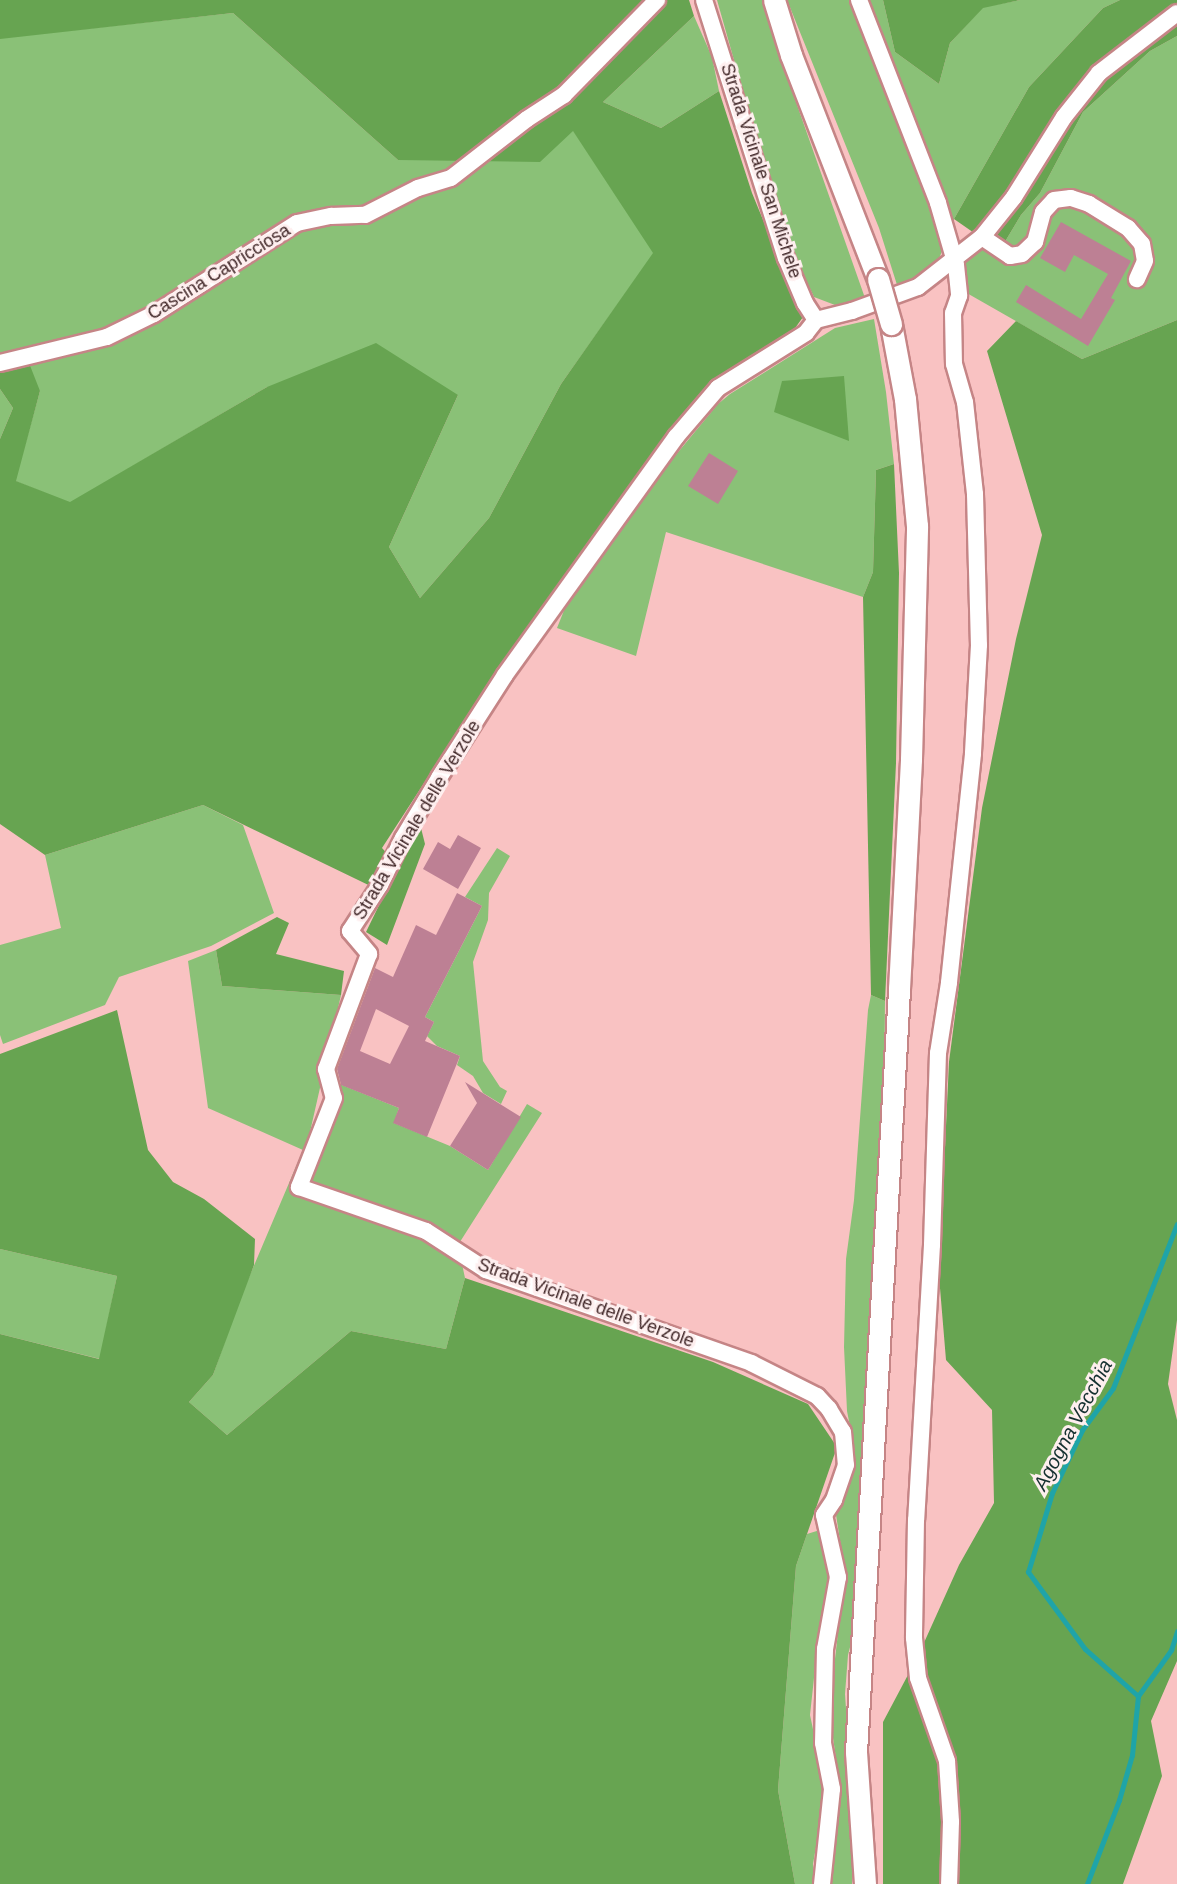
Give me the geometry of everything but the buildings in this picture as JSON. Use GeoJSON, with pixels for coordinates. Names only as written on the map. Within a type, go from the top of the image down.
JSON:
{"type":"FeatureCollection","features":[{"type":"Feature","properties":{"kind":"main road"},"geometry":{"type":"LineString","coordinates":[[774,0],[791,55],[878,279],[891,324],[905,399],[917,526],[911,759],[900,990],[856,1752],[865,1884]]}},
{"type":"Feature","properties":{"kind":"street","name":"Cascina Capricciosa"},"geometry":{"type":"LineString","coordinates":[[0,363],[107,337],[154,314],[297,224],[331,216],[365,214],[418,188],[450,178],[527,119],[564,95],[657,0]]}},
{"type":"Feature","properties":{"kind":"street","name":"Strada Vicinale San Michele"},"geometry":{"type":"LineString","coordinates":[[704,0],[786,258],[805,303],[816,320]]}},
{"type":"Feature","properties":{"kind":"street"},"geometry":{"type":"LineString","coordinates":[[859,0],[938,203],[954,260],[959,296],[953,313],[954,364],[965,402],[973,458],[979,645],[974,754],[950,983],[938,1053],[932,1245],[916,1520],[914,1638],[918,1678],[946,1761],[951,1822],[949,1884]]}},
{"type":"Feature","properties":{"kind":"street"},"geometry":{"type":"LineString","coordinates":[[816,320],[852,311],[918,287],[982,237],[1014,197],[1064,117],[1099,73],[1177,13]]}},
{"type":"Feature","properties":{"kind":"street"},"geometry":{"type":"LineString","coordinates":[[982,237],[1010,256],[1022,254],[1035,242],[1043,212],[1054,200],[1071,198],[1089,204],[1128,228],[1142,244],[1145,261],[1137,279]]}},
{"type":"Feature","properties":{"kind":"street","name":"Strada Vicinale delle Verzole"},"geometry":{"type":"LineString","coordinates":[[816,320],[806,333],[718,388],[676,437],[505,675],[421,808],[380,885],[350,931],[369,954],[326,1069],[334,1098],[299,1187],[426,1232],[486,1270],[751,1363],[817,1396],[829,1409],[843,1432],[846,1465],[834,1500],[824,1515],[838,1577],[825,1649],[823,1743],[832,1789],[822,1884]]}},
{"type":"Feature","properties":{"kind":"green space"},"geometry":{"type":"Polygon","coordinates":[[[0,0],[689,0],[694,16],[603,102],[661,128],[719,91],[752,193],[803,317],[793,331],[715,385],[593,535],[498,669],[382,848],[392,859],[410,844],[421,828],[425,844],[387,945],[366,932],[385,893],[203,805],[45,855],[0,824],[0,439],[13,408],[0,389],[0,367],[29,363],[40,391],[16,481],[70,502],[267,387],[376,343],[458,395],[389,547],[420,598],[489,518],[561,384],[653,253],[573,131],[540,162],[398,160],[233,13],[0,39],[0,0]]]}},
{"type":"Feature","properties":{"kind":"green space"},"geometry":{"type":"Polygon","coordinates":[[[717,0],[763,0],[771,31],[865,298],[835,305],[814,297],[794,255],[771,191],[717,0]]]}},
{"type":"Feature","properties":{"kind":"green space"},"geometry":{"type":"Polygon","coordinates":[[[787,0],[883,0],[895,52],[939,84],[950,43],[983,7],[1020,0],[1120,0],[1103,8],[1029,87],[954,219],[939,259],[926,274],[898,288],[879,228],[787,0]]]}},
{"type":"Feature","properties":{"kind":"green space"},"geometry":{"type":"Polygon","coordinates":[[[883,0],[1020,0],[983,8],[950,43],[939,84],[895,52],[883,0]]]}},
{"type":"Feature","properties":{"kind":"green space"},"geometry":{"type":"Polygon","coordinates":[[[1120,0],[1177,0],[1177,36],[1150,51],[1083,112],[1040,193],[1021,215],[1003,245],[990,244],[954,219],[1029,87],[1103,8],[1120,0]]]}},
{"type":"Feature","properties":{"kind":"green space"},"geometry":{"type":"Polygon","coordinates":[[[233,13],[398,160],[573,130],[654,253],[561,384],[489,518],[420,598],[389,547],[458,395],[267,387],[70,503],[15,481],[40,391],[0,367],[0,38],[233,13]]]}},
{"type":"Feature","properties":{"kind":"green space"},"geometry":{"type":"Polygon","coordinates":[[[694,16],[712,57],[719,91],[661,128],[603,102],[694,16]]]}},
{"type":"Feature","properties":{"kind":"green space"},"geometry":{"type":"Polygon","coordinates":[[[1177,36],[1177,320],[1082,359],[958,288],[956,265],[985,240],[1003,245],[1021,215],[1040,193],[1083,112],[1150,51],[1177,36]]]}},
{"type":"Feature","properties":{"kind":"green space"},"geometry":{"type":"Polygon","coordinates":[[[874,319],[886,392],[894,464],[876,470],[873,572],[863,597],[666,532],[636,656],[557,628],[565,608],[589,568],[619,533],[655,480],[718,404],[730,394],[835,328],[874,319]]]}},
{"type":"Feature","properties":{"kind":"green space"},"geometry":{"type":"Polygon","coordinates":[[[1177,320],[1177,1320],[1168,1384],[1177,1420],[1177,1661],[1151,1721],[1162,1776],[1123,1884],[883,1884],[883,1722],[918,1656],[959,1565],[994,1503],[992,1410],[946,1360],[939,1276],[949,1062],[982,808],[1016,639],[1042,535],[987,351],[1016,321],[1082,359],[1177,320]]]}},
{"type":"Feature","properties":{"kind":"green space"},"geometry":{"type":"Polygon","coordinates":[[[844,376],[849,441],[774,412],[782,381],[844,376]]]}},
{"type":"Feature","properties":{"kind":"green space"},"geometry":{"type":"Polygon","coordinates":[[[0,389],[13,408],[0,439],[0,389]]]}},
{"type":"Feature","properties":{"kind":"green space"},"geometry":{"type":"Polygon","coordinates":[[[894,464],[899,573],[896,763],[885,1001],[871,995],[863,597],[873,572],[876,470],[894,464]]]}},
{"type":"Feature","properties":{"kind":"green space"},"geometry":{"type":"Polygon","coordinates":[[[203,805],[243,825],[274,913],[211,946],[119,977],[105,1005],[3,1044],[0,1035],[0,945],[61,928],[45,855],[203,805]]]}},
{"type":"Feature","properties":{"kind":"green space"},"geometry":{"type":"Polygon","coordinates":[[[497,848],[510,856],[489,893],[488,920],[473,962],[483,1061],[500,1087],[507,1091],[501,1104],[483,1093],[473,1076],[457,1065],[460,1056],[437,1046],[427,1036],[434,1022],[425,1017],[482,906],[465,897],[497,848]]]}},
{"type":"Feature","properties":{"kind":"green space"},"geometry":{"type":"Polygon","coordinates":[[[277,917],[289,923],[276,954],[344,971],[341,995],[222,986],[216,950],[277,917]]]}},
{"type":"Feature","properties":{"kind":"green space"},"geometry":{"type":"Polygon","coordinates":[[[216,950],[222,986],[341,995],[310,1132],[332,1081],[399,1108],[394,1123],[450,1146],[488,1170],[527,1104],[542,1113],[458,1245],[465,1278],[446,1349],[351,1331],[227,1435],[189,1402],[213,1375],[241,1296],[303,1150],[208,1108],[188,961],[216,950]]]}},
{"type":"Feature","properties":{"kind":"green space"},"geometry":{"type":"Polygon","coordinates":[[[871,995],[885,1001],[884,1109],[858,1616],[848,1655],[845,1694],[853,1814],[852,1884],[829,1884],[840,1785],[829,1711],[845,1572],[836,1515],[851,1475],[855,1452],[847,1411],[844,1347],[846,1259],[854,1200],[871,995]]]}},
{"type":"Feature","properties":{"kind":"green space"},"geometry":{"type":"Polygon","coordinates":[[[117,1010],[148,1150],[173,1182],[204,1199],[255,1239],[254,1265],[213,1375],[189,1402],[227,1435],[351,1331],[446,1349],[465,1278],[713,1362],[808,1404],[837,1447],[796,1566],[778,1790],[795,1884],[0,1884],[0,1334],[99,1359],[117,1276],[0,1249],[0,1054],[117,1010]]]}},
{"type":"Feature","properties":{"kind":"green space"},"geometry":{"type":"Polygon","coordinates":[[[0,1249],[117,1276],[100,1359],[0,1334],[0,1249]]]}},
{"type":"Feature","properties":{"kind":"green space"},"geometry":{"type":"Polygon","coordinates":[[[820,1530],[832,1573],[828,1607],[817,1650],[810,1715],[826,1791],[813,1864],[815,1884],[795,1884],[778,1790],[796,1566],[807,1534],[820,1530]]]}},
{"type":"Feature","properties":{"kind":"waterway","name":"Agogna Vecchia"},"geometry":{"type":"LineString","coordinates":[[1087,1884],[1119,1800],[1132,1755],[1138,1696],[1085,1649],[1028,1572],[1052,1493],[1082,1430],[1113,1388],[1177,1224]]}},
{"type":"Feature","properties":{"kind":"waterway"},"geometry":{"type":"LineString","coordinates":[[1138,1696],[1171,1650],[1177,1631]]}}]}
